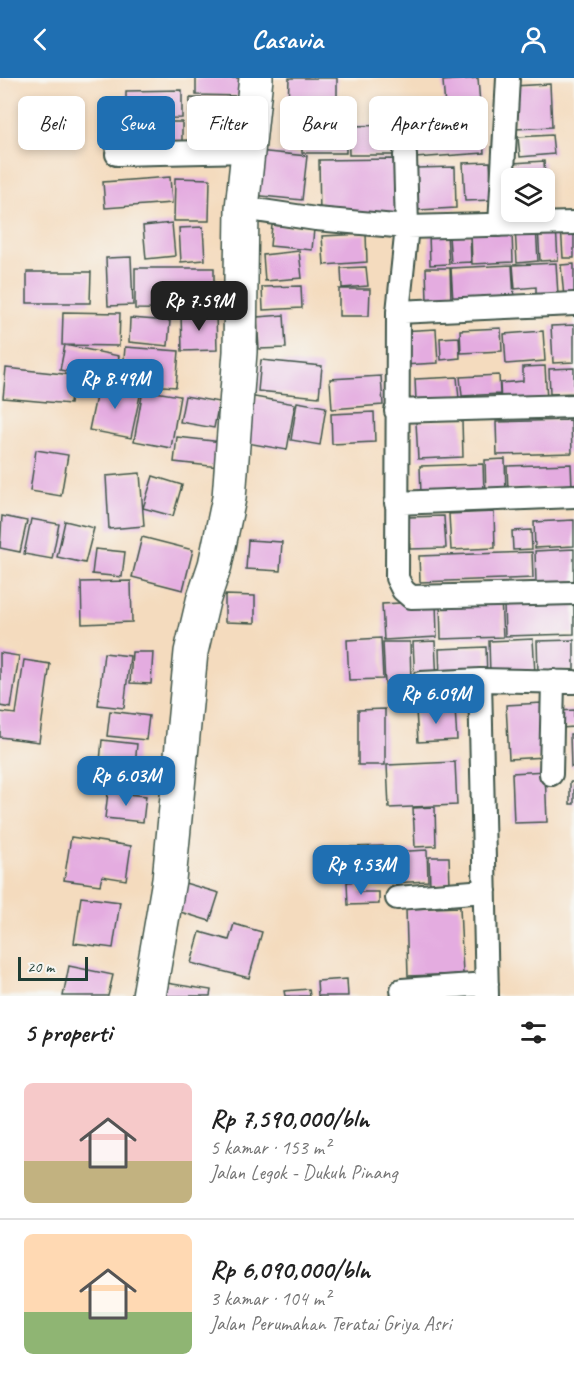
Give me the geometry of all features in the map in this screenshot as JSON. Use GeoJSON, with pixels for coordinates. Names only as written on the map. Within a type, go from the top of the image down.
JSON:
{"type":"FeatureCollection","features":[{"type":"Feature","properties":{"kind":"street"},"geometry":{"type":"LineString","coordinates":[[149,996],[169,880],[191,652],[203,601],[215,565],[229,498],[240,352],[242,208],[256,78]]}},
{"type":"Feature","properties":{"kind":"street"},"geometry":{"type":"LineString","coordinates":[[500,225],[508,78]]}},
{"type":"Feature","properties":{"kind":"street"},"geometry":{"type":"LineString","coordinates":[[117,154],[248,152]]}},
{"type":"Feature","properties":{"kind":"street"},"geometry":{"type":"LineString","coordinates":[[405,155],[407,227],[398,312],[396,411],[397,578],[403,591],[411,597],[574,593]]}},
{"type":"Feature","properties":{"kind":"street"},"geometry":{"type":"LineString","coordinates":[[242,208],[316,219],[407,227],[574,223]]}},
{"type":"Feature","properties":{"kind":"street"},"geometry":{"type":"LineString","coordinates":[[398,312],[574,304]]}},
{"type":"Feature","properties":{"kind":"street"},"geometry":{"type":"LineString","coordinates":[[396,411],[574,406]]}},
{"type":"Feature","properties":{"kind":"street"},"geometry":{"type":"LineString","coordinates":[[396,503],[574,496]]}},
{"type":"Feature","properties":{"kind":"street"},"geometry":{"type":"LineString","coordinates":[[402,990],[487,990],[480,680]]}},
{"type":"Feature","properties":{"kind":"street"},"geometry":{"type":"LineString","coordinates":[[421,683],[480,680],[564,682],[551,774]]}},
{"type":"Feature","properties":{"kind":"street"},"geometry":{"type":"LineString","coordinates":[[397,898],[485,891]]}},
{"type":"Feature","properties":{"kind":"building"},"geometry":{"type":"Polygon","coordinates":[[[196,78],[240,78],[240,96],[196,95],[196,78]]]}},
{"type":"Feature","properties":{"kind":"building"},"geometry":{"type":"Polygon","coordinates":[[[289,78],[337,78],[337,96],[288,96],[289,78]]]}},
{"type":"Feature","properties":{"kind":"building"},"geometry":{"type":"Polygon","coordinates":[[[478,78],[479,96],[444,96],[443,81],[478,78]]]}},
{"type":"Feature","properties":{"kind":"building"},"geometry":{"type":"Polygon","coordinates":[[[550,84],[552,127],[516,129],[513,86],[550,84]]]}},
{"type":"Feature","properties":{"kind":"building"},"geometry":{"type":"Polygon","coordinates":[[[182,90],[182,118],[175,118],[175,96],[126,96],[126,91],[182,90]]]}},
{"type":"Feature","properties":{"kind":"building"},"geometry":{"type":"Polygon","coordinates":[[[175,122],[182,122],[182,151],[134,151],[175,150],[175,122]]]}},
{"type":"Feature","properties":{"kind":"building"},"geometry":{"type":"Polygon","coordinates":[[[357,126],[369,126],[369,150],[400,150],[400,155],[349,155],[349,150],[357,150],[357,126]]]}},
{"type":"Feature","properties":{"kind":"building"},"geometry":{"type":"Polygon","coordinates":[[[552,135],[554,154],[520,157],[518,137],[552,135]]]}},
{"type":"Feature","properties":{"kind":"building"},"geometry":{"type":"Polygon","coordinates":[[[302,150],[346,150],[346,153],[302,153],[302,150]]]}},
{"type":"Feature","properties":{"kind":"building"},"geometry":{"type":"Polygon","coordinates":[[[415,150],[484,150],[484,153],[415,158],[415,150]]]}},
{"type":"Feature","properties":{"kind":"building"},"geometry":{"type":"Polygon","coordinates":[[[257,151],[307,156],[302,200],[252,195],[257,151]]]}},
{"type":"Feature","properties":{"kind":"building"},"geometry":{"type":"Polygon","coordinates":[[[395,159],[396,216],[320,218],[319,160],[395,159]]]}},
{"type":"Feature","properties":{"kind":"building"},"geometry":{"type":"Polygon","coordinates":[[[544,161],[544,168],[513,168],[513,163],[544,161]]]}},
{"type":"Feature","properties":{"kind":"building"},"geometry":{"type":"Polygon","coordinates":[[[490,162],[492,200],[465,201],[463,163],[490,162]]]}},
{"type":"Feature","properties":{"kind":"building"},"geometry":{"type":"Polygon","coordinates":[[[455,167],[456,208],[418,210],[416,168],[455,167]]]}},
{"type":"Feature","properties":{"kind":"building"},"geometry":{"type":"Polygon","coordinates":[[[170,177],[172,203],[105,208],[103,182],[170,177]]]}},
{"type":"Feature","properties":{"kind":"building"},"geometry":{"type":"Polygon","coordinates":[[[175,178],[210,179],[209,221],[174,221],[175,178]]]}},
{"type":"Feature","properties":{"kind":"building"},"geometry":{"type":"Polygon","coordinates":[[[172,223],[175,256],[146,259],[143,226],[172,223]]]}},
{"type":"Feature","properties":{"kind":"building"},"geometry":{"type":"Polygon","coordinates":[[[574,224],[574,258],[563,258],[561,225],[574,224]]]}},
{"type":"Feature","properties":{"kind":"building"},"geometry":{"type":"Polygon","coordinates":[[[272,225],[314,229],[312,250],[270,246],[272,225]]]}},
{"type":"Feature","properties":{"kind":"building"},"geometry":{"type":"Polygon","coordinates":[[[536,226],[538,261],[517,263],[515,227],[536,226]]]}},
{"type":"Feature","properties":{"kind":"building"},"geometry":{"type":"Polygon","coordinates":[[[538,226],[556,226],[558,260],[540,261],[538,226]]]}},
{"type":"Feature","properties":{"kind":"building"},"geometry":{"type":"Polygon","coordinates":[[[203,227],[205,260],[181,262],[179,228],[203,227]]]}},
{"type":"Feature","properties":{"kind":"building"},"geometry":{"type":"Polygon","coordinates":[[[512,231],[513,262],[472,264],[471,232],[512,231]]]}},
{"type":"Feature","properties":{"kind":"building"},"geometry":{"type":"Polygon","coordinates":[[[366,234],[367,262],[324,265],[322,236],[366,234]]]}},
{"type":"Feature","properties":{"kind":"building"},"geometry":{"type":"Polygon","coordinates":[[[429,234],[447,234],[449,264],[430,265],[429,234]]]}},
{"type":"Feature","properties":{"kind":"building"},"geometry":{"type":"Polygon","coordinates":[[[470,235],[471,262],[451,263],[449,236],[470,235]]]}},
{"type":"Feature","properties":{"kind":"building"},"geometry":{"type":"Polygon","coordinates":[[[299,251],[302,278],[265,281],[263,255],[299,251]]]}},
{"type":"Feature","properties":{"kind":"building"},"geometry":{"type":"Polygon","coordinates":[[[131,257],[133,305],[108,306],[106,258],[131,257]]]}},
{"type":"Feature","properties":{"kind":"building"},"geometry":{"type":"Polygon","coordinates":[[[556,263],[558,295],[536,296],[536,287],[515,289],[513,265],[556,263]]]}},
{"type":"Feature","properties":{"kind":"building"},"geometry":{"type":"Polygon","coordinates":[[[574,264],[574,298],[564,298],[561,265],[574,264]]]}},
{"type":"Feature","properties":{"kind":"building"},"geometry":{"type":"Polygon","coordinates":[[[512,265],[514,299],[453,301],[451,268],[512,265]]]}},
{"type":"Feature","properties":{"kind":"building"},"geometry":{"type":"Polygon","coordinates":[[[366,267],[368,286],[342,288],[341,268],[366,267]]]}},
{"type":"Feature","properties":{"kind":"building"},"geometry":{"type":"Polygon","coordinates":[[[135,268],[214,268],[214,310],[135,309],[135,268]]]}},
{"type":"Feature","properties":{"kind":"building"},"geometry":{"type":"Polygon","coordinates":[[[426,268],[450,268],[451,301],[427,301],[426,268]]]}},
{"type":"Feature","properties":{"kind":"building"},"geometry":{"type":"Polygon","coordinates":[[[27,272],[91,272],[90,303],[27,303],[27,272]]]}},
{"type":"Feature","properties":{"kind":"building"},"geometry":{"type":"Polygon","coordinates":[[[301,286],[302,308],[263,310],[262,287],[301,286]]]}},
{"type":"Feature","properties":{"kind":"building"},"geometry":{"type":"Polygon","coordinates":[[[339,289],[370,289],[369,316],[339,316],[339,289]]]}},
{"type":"Feature","properties":{"kind":"building"},"geometry":{"type":"Polygon","coordinates":[[[63,312],[120,313],[119,346],[62,345],[63,312]]]}},
{"type":"Feature","properties":{"kind":"building"},"geometry":{"type":"Polygon","coordinates":[[[216,313],[217,350],[182,351],[181,314],[216,313]]]}},
{"type":"Feature","properties":{"kind":"building"},"geometry":{"type":"Polygon","coordinates":[[[284,315],[286,348],[259,349],[257,317],[284,315]]]}},
{"type":"Feature","properties":{"kind":"building"},"geometry":{"type":"Polygon","coordinates":[[[130,318],[170,321],[168,346],[129,342],[130,318]]]}},
{"type":"Feature","properties":{"kind":"building"},"geometry":{"type":"Polygon","coordinates":[[[574,325],[574,362],[553,363],[551,326],[574,325]]]}},
{"type":"Feature","properties":{"kind":"building"},"geometry":{"type":"Polygon","coordinates":[[[501,328],[502,351],[461,353],[460,330],[501,328]]]}},
{"type":"Feature","properties":{"kind":"building"},"geometry":{"type":"Polygon","coordinates":[[[436,329],[438,363],[402,365],[400,331],[436,329]]]}},
{"type":"Feature","properties":{"kind":"building"},"geometry":{"type":"Polygon","coordinates":[[[543,331],[545,361],[506,364],[504,334],[543,331]]]}},
{"type":"Feature","properties":{"kind":"building"},"geometry":{"type":"Polygon","coordinates":[[[459,337],[460,358],[441,360],[440,338],[459,337]]]}},
{"type":"Feature","properties":{"kind":"building"},"geometry":{"type":"Polygon","coordinates":[[[65,345],[119,356],[114,381],[60,370],[65,345]]]}},
{"type":"Feature","properties":{"kind":"building"},"geometry":{"type":"Polygon","coordinates":[[[125,347],[179,351],[176,387],[122,383],[125,347]]]}},
{"type":"Feature","properties":{"kind":"building"},"geometry":{"type":"Polygon","coordinates":[[[261,360],[322,366],[319,397],[258,391],[261,360]]]}},
{"type":"Feature","properties":{"kind":"building"},"geometry":{"type":"Polygon","coordinates":[[[545,366],[547,400],[501,405],[500,383],[523,381],[523,367],[545,366]]]}},
{"type":"Feature","properties":{"kind":"building"},"geometry":{"type":"Polygon","coordinates":[[[6,368],[73,375],[70,404],[3,398],[6,368]]]}},
{"type":"Feature","properties":{"kind":"building"},"geometry":{"type":"Polygon","coordinates":[[[574,368],[574,393],[550,394],[549,369],[574,368]]]}},
{"type":"Feature","properties":{"kind":"building"},"geometry":{"type":"Polygon","coordinates":[[[499,375],[500,394],[462,396],[460,377],[499,375]]]}},
{"type":"Feature","properties":{"kind":"building"},"geometry":{"type":"Polygon","coordinates":[[[381,376],[383,405],[332,409],[330,379],[381,376]]]}},
{"type":"Feature","properties":{"kind":"building"},"geometry":{"type":"Polygon","coordinates":[[[457,377],[459,399],[416,401],[415,379],[457,377]]]}},
{"type":"Feature","properties":{"kind":"building"},"geometry":{"type":"Polygon","coordinates":[[[99,382],[141,391],[131,438],[89,430],[99,382]]]}},
{"type":"Feature","properties":{"kind":"building"},"geometry":{"type":"Polygon","coordinates":[[[143,390],[180,396],[171,448],[134,441],[143,390]]]}},
{"type":"Feature","properties":{"kind":"building"},"geometry":{"type":"Polygon","coordinates":[[[185,396],[219,402],[214,428],[180,422],[185,396]]]}},
{"type":"Feature","properties":{"kind":"building"},"geometry":{"type":"Polygon","coordinates":[[[249,396],[295,404],[287,450],[241,442],[249,396]]]}},
{"type":"Feature","properties":{"kind":"building"},"geometry":{"type":"Polygon","coordinates":[[[297,402],[326,407],[320,445],[291,440],[297,402]]]}},
{"type":"Feature","properties":{"kind":"building"},"geometry":{"type":"Polygon","coordinates":[[[374,412],[375,442],[332,444],[331,414],[374,412]]]}},
{"type":"Feature","properties":{"kind":"building"},"geometry":{"type":"Polygon","coordinates":[[[462,420],[463,457],[418,459],[416,422],[462,420]]]}},
{"type":"Feature","properties":{"kind":"building"},"geometry":{"type":"Polygon","coordinates":[[[571,420],[572,453],[497,455],[496,422],[571,420]]]}},
{"type":"Feature","properties":{"kind":"building"},"geometry":{"type":"Polygon","coordinates":[[[177,437],[222,442],[219,467],[174,462],[177,437]]]}},
{"type":"Feature","properties":{"kind":"building"},"geometry":{"type":"Polygon","coordinates":[[[36,450],[68,455],[61,496],[30,491],[36,450]]]}},
{"type":"Feature","properties":{"kind":"building"},"geometry":{"type":"Polygon","coordinates":[[[505,459],[506,495],[486,497],[485,460],[505,459]]]}},
{"type":"Feature","properties":{"kind":"building"},"geometry":{"type":"Polygon","coordinates":[[[483,464],[484,493],[421,495],[420,466],[483,464]]]}},
{"type":"Feature","properties":{"kind":"building"},"geometry":{"type":"Polygon","coordinates":[[[571,464],[572,487],[508,490],[507,466],[571,464]]]}},
{"type":"Feature","properties":{"kind":"building"},"geometry":{"type":"Polygon","coordinates":[[[140,473],[144,526],[109,529],[106,476],[140,473]]]}},
{"type":"Feature","properties":{"kind":"building"},"geometry":{"type":"Polygon","coordinates":[[[153,476],[182,485],[173,516],[143,508],[153,476]]]}},
{"type":"Feature","properties":{"kind":"building"},"geometry":{"type":"Polygon","coordinates":[[[494,512],[495,548],[451,550],[449,514],[494,512]]]}},
{"type":"Feature","properties":{"kind":"building"},"geometry":{"type":"Polygon","coordinates":[[[2,516],[27,521],[20,552],[0,548],[2,516]]]}},
{"type":"Feature","properties":{"kind":"building"},"geometry":{"type":"Polygon","coordinates":[[[444,516],[446,548],[410,549],[408,517],[444,516]]]}},
{"type":"Feature","properties":{"kind":"building"},"geometry":{"type":"Polygon","coordinates":[[[31,519],[59,524],[52,559],[24,554],[31,519]]]}},
{"type":"Feature","properties":{"kind":"building"},"geometry":{"type":"Polygon","coordinates":[[[574,520],[574,546],[535,548],[534,522],[574,520]]]}},
{"type":"Feature","properties":{"kind":"building"},"geometry":{"type":"Polygon","coordinates":[[[65,521],[94,528],[85,563],[57,557],[65,521]]]}},
{"type":"Feature","properties":{"kind":"building"},"geometry":{"type":"Polygon","coordinates":[[[531,530],[532,549],[513,550],[512,531],[531,530]]]}},
{"type":"Feature","properties":{"kind":"building"},"geometry":{"type":"Polygon","coordinates":[[[142,537],[193,550],[183,590],[132,577],[142,537]]]}},
{"type":"Feature","properties":{"kind":"building"},"geometry":{"type":"Polygon","coordinates":[[[248,540],[282,542],[280,571],[246,569],[248,540]]]}},
{"type":"Feature","properties":{"kind":"building"},"geometry":{"type":"Polygon","coordinates":[[[95,549],[125,552],[122,577],[92,574],[95,549]]]}},
{"type":"Feature","properties":{"kind":"building"},"geometry":{"type":"Polygon","coordinates":[[[574,549],[574,581],[536,583],[535,551],[574,549]]]}},
{"type":"Feature","properties":{"kind":"building"},"geometry":{"type":"Polygon","coordinates":[[[532,552],[533,578],[420,582],[419,556],[532,552]]]}},
{"type":"Feature","properties":{"kind":"building"},"geometry":{"type":"Polygon","coordinates":[[[131,581],[132,622],[82,624],[81,582],[131,581]]]}},
{"type":"Feature","properties":{"kind":"building"},"geometry":{"type":"Polygon","coordinates":[[[225,595],[255,596],[255,623],[225,622],[225,595]]]}},
{"type":"Feature","properties":{"kind":"building"},"geometry":{"type":"Polygon","coordinates":[[[501,599],[503,637],[441,639],[440,601],[501,599]]]}},
{"type":"Feature","properties":{"kind":"building"},"geometry":{"type":"Polygon","coordinates":[[[436,601],[437,637],[384,640],[382,604],[436,601]]]}},
{"type":"Feature","properties":{"kind":"building"},"geometry":{"type":"Polygon","coordinates":[[[574,601],[574,634],[505,636],[504,604],[574,601]]]}},
{"type":"Feature","properties":{"kind":"building"},"geometry":{"type":"Polygon","coordinates":[[[381,638],[383,679],[349,680],[347,640],[381,638]]]}},
{"type":"Feature","properties":{"kind":"building"},"geometry":{"type":"Polygon","coordinates":[[[533,639],[535,674],[490,675],[489,641],[533,639]]]}},
{"type":"Feature","properties":{"kind":"building"},"geometry":{"type":"Polygon","coordinates":[[[574,640],[574,670],[538,672],[537,641],[574,640]]]}},
{"type":"Feature","properties":{"kind":"building"},"geometry":{"type":"Polygon","coordinates":[[[435,641],[437,682],[415,683],[413,642],[435,641]]]}},
{"type":"Feature","properties":{"kind":"building"},"geometry":{"type":"Polygon","coordinates":[[[383,642],[410,642],[411,683],[385,684],[383,642]]]}},
{"type":"Feature","properties":{"kind":"building"},"geometry":{"type":"Polygon","coordinates":[[[486,647],[487,677],[440,678],[439,649],[486,647]]]}},
{"type":"Feature","properties":{"kind":"building"},"geometry":{"type":"Polygon","coordinates":[[[132,652],[153,652],[151,684],[130,683],[132,652]]]}},
{"type":"Feature","properties":{"kind":"building"},"geometry":{"type":"Polygon","coordinates":[[[0,653],[19,656],[11,708],[0,706],[0,653]]]}},
{"type":"Feature","properties":{"kind":"building"},"geometry":{"type":"Polygon","coordinates":[[[104,653],[130,656],[124,708],[98,705],[104,653]]]}},
{"type":"Feature","properties":{"kind":"building"},"geometry":{"type":"Polygon","coordinates":[[[24,660],[50,664],[39,742],[0,737],[0,712],[16,714],[24,660]]]}},
{"type":"Feature","properties":{"kind":"building"},"geometry":{"type":"Polygon","coordinates":[[[542,703],[545,757],[509,759],[506,705],[542,703]]]}},
{"type":"Feature","properties":{"kind":"building"},"geometry":{"type":"Polygon","coordinates":[[[455,708],[457,740],[418,742],[416,710],[455,708]]]}},
{"type":"Feature","properties":{"kind":"building"},"geometry":{"type":"Polygon","coordinates":[[[385,709],[385,765],[358,765],[358,710],[385,709]]]}},
{"type":"Feature","properties":{"kind":"building"},"geometry":{"type":"Polygon","coordinates":[[[574,710],[574,727],[561,728],[560,711],[574,710]]]}},
{"type":"Feature","properties":{"kind":"building"},"geometry":{"type":"Polygon","coordinates":[[[110,711],[149,716],[146,740],[107,736],[110,711]]]}},
{"type":"Feature","properties":{"kind":"building"},"geometry":{"type":"Polygon","coordinates":[[[570,734],[574,734],[574,767],[571,767],[570,734]]]}},
{"type":"Feature","properties":{"kind":"building"},"geometry":{"type":"Polygon","coordinates":[[[102,740],[137,744],[133,787],[98,783],[102,740]]]}},
{"type":"Feature","properties":{"kind":"building"},"geometry":{"type":"Polygon","coordinates":[[[455,762],[457,805],[389,808],[387,765],[455,762]]]}},
{"type":"Feature","properties":{"kind":"building"},"geometry":{"type":"Polygon","coordinates":[[[545,771],[547,822],[514,823],[512,773],[545,771]]]}},
{"type":"Feature","properties":{"kind":"building"},"geometry":{"type":"Polygon","coordinates":[[[570,782],[574,782],[574,804],[570,804],[570,782]]]}},
{"type":"Feature","properties":{"kind":"building"},"geometry":{"type":"Polygon","coordinates":[[[108,792],[146,796],[143,822],[105,818],[108,792]]]}},
{"type":"Feature","properties":{"kind":"building"},"geometry":{"type":"Polygon","coordinates":[[[435,807],[436,846],[415,847],[413,808],[435,807]]]}},
{"type":"Feature","properties":{"kind":"building"},"geometry":{"type":"Polygon","coordinates":[[[71,837],[131,846],[126,880],[102,876],[100,885],[64,880],[71,837]]]}},
{"type":"Feature","properties":{"kind":"building"},"geometry":{"type":"Polygon","coordinates":[[[385,846],[386,875],[349,877],[348,847],[385,846]]]}},
{"type":"Feature","properties":{"kind":"building"},"geometry":{"type":"Polygon","coordinates":[[[427,850],[428,881],[392,883],[391,852],[427,850]]]}},
{"type":"Feature","properties":{"kind":"building"},"geometry":{"type":"Polygon","coordinates":[[[429,857],[449,857],[450,884],[430,885],[429,857]]]}},
{"type":"Feature","properties":{"kind":"building"},"geometry":{"type":"Polygon","coordinates":[[[358,881],[359,892],[379,892],[379,904],[348,905],[347,882],[358,881]]]}},
{"type":"Feature","properties":{"kind":"building"},"geometry":{"type":"Polygon","coordinates":[[[185,883],[219,893],[210,921],[177,911],[185,883]]]}},
{"type":"Feature","properties":{"kind":"building"},"geometry":{"type":"Polygon","coordinates":[[[81,897],[120,902],[113,948],[74,943],[81,897]]]}},
{"type":"Feature","properties":{"kind":"building"},"geometry":{"type":"Polygon","coordinates":[[[460,907],[463,974],[408,976],[406,909],[460,907]]]}},
{"type":"Feature","properties":{"kind":"building"},"geometry":{"type":"Polygon","coordinates":[[[234,924],[262,932],[249,978],[191,963],[200,932],[229,940],[234,924]]]}},
{"type":"Feature","properties":{"kind":"building"},"geometry":{"type":"Polygon","coordinates":[[[69,966],[113,975],[108,996],[63,996],[69,966]]]}},
{"type":"Feature","properties":{"kind":"building"},"geometry":{"type":"Polygon","coordinates":[[[347,979],[348,996],[318,996],[317,981],[347,979]]]}},
{"type":"Feature","properties":{"kind":"building"},"geometry":{"type":"Polygon","coordinates":[[[160,982],[211,990],[210,996],[157,996],[160,982]]]}},
{"type":"Feature","properties":{"kind":"building"},"geometry":{"type":"Polygon","coordinates":[[[309,989],[310,996],[285,996],[284,991],[309,989]]]}}]}
